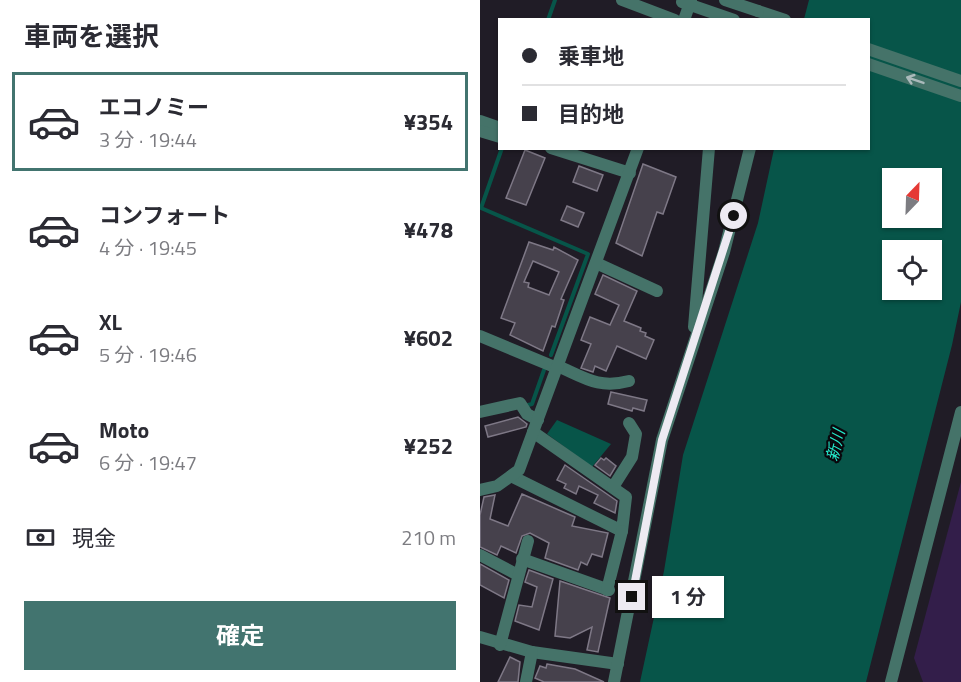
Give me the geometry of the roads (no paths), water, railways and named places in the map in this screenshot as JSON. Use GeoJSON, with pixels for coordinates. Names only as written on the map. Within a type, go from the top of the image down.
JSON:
{"type":"FeatureCollection","features":[{"type":"Feature","properties":{"kind":"street"},"geometry":{"type":"LineString","coordinates":[[622,0],[670,18]]}},
{"type":"Feature","properties":{"kind":"street"},"geometry":{"type":"LineString","coordinates":[[725,0],[770,16],[770,0]]}},
{"type":"Feature","properties":{"kind":"street"},"geometry":{"type":"LineString","coordinates":[[726,18],[730,0]]}},
{"type":"Feature","properties":{"kind":"street"},"geometry":{"type":"LineString","coordinates":[[684,18],[683,1],[729,18]]}},
{"type":"Feature","properties":{"kind":"street"},"geometry":{"type":"LineString","coordinates":[[870,50],[961,81]]}},
{"type":"Feature","properties":{"kind":"street"},"geometry":{"type":"LineString","coordinates":[[870,65],[961,96]]}},
{"type":"Feature","properties":{"kind":"street"},"geometry":{"type":"LineString","coordinates":[[480,122],[498,127]]}},
{"type":"Feature","properties":{"kind":"street"},"geometry":{"type":"LineString","coordinates":[[480,131],[498,137]]}},
{"type":"Feature","properties":{"kind":"street"},"geometry":{"type":"LineString","coordinates":[[557,150],[630,173]]}},
{"type":"Feature","properties":{"kind":"street"},"geometry":{"type":"LineString","coordinates":[[480,490],[497,486],[519,470],[637,150]]}},
{"type":"Feature","properties":{"kind":"street"},"geometry":{"type":"LineString","coordinates":[[692,347],[709,150]]}},
{"type":"Feature","properties":{"kind":"street"},"geometry":{"type":"LineString","coordinates":[[614,682],[662,440],[724,252],[750,150]]}},
{"type":"Feature","properties":{"kind":"street"},"geometry":{"type":"LineString","coordinates":[[596,263],[657,291]]}},
{"type":"Feature","properties":{"kind":"street"},"geometry":{"type":"LineString","coordinates":[[480,336],[598,384],[613,385],[629,381]]}},
{"type":"Feature","properties":{"kind":"street"},"geometry":{"type":"LineString","coordinates":[[480,412],[520,403],[536,426],[626,497],[622,531],[608,590],[522,559]]}},
{"type":"Feature","properties":{"kind":"street"},"geometry":{"type":"LineString","coordinates":[[891,682],[961,412]]}},
{"type":"Feature","properties":{"kind":"street"},"geometry":{"type":"LineString","coordinates":[[612,488],[632,457],[636,434],[629,423]]}},
{"type":"Feature","properties":{"kind":"street"},"geometry":{"type":"LineString","coordinates":[[511,476],[622,531]]}},
{"type":"Feature","properties":{"kind":"street"},"geometry":{"type":"LineString","coordinates":[[500,645],[528,541]]}},
{"type":"Feature","properties":{"kind":"street"},"geometry":{"type":"LineString","coordinates":[[480,555],[518,575]]}},
{"type":"Feature","properties":{"kind":"street"},"geometry":{"type":"LineString","coordinates":[[480,637],[500,645],[532,652],[618,664]]}},
{"type":"Feature","properties":{"kind":"street"},"geometry":{"type":"LineString","coordinates":[[526,682],[532,652]]}},
{"type":"Feature","properties":{"kind":"water","name":"新川"},"geometry":{"type":"Polygon","coordinates":[[[809,0],[961,0],[961,302],[866,682],[640,682],[664,571],[683,455],[758,223],[774,150],[870,150],[870,18],[804,18],[809,0]]]}},
{"type":"Feature","properties":{"kind":"water"},"geometry":{"type":"Polygon","coordinates":[[[557,420],[611,444],[592,467],[547,434],[557,420]]]}},
{"type":"Feature","properties":{"kind":"waterway"},"geometry":{"type":"LineString","coordinates":[[549,18],[555,0]]}},
{"type":"Feature","properties":{"kind":"waterway"},"geometry":{"type":"LineString","coordinates":[[501,150],[481,208],[588,254],[551,355]]}},
{"type":"Feature","properties":{"kind":"waterway"},"geometry":{"type":"LineString","coordinates":[[528,405],[532,404],[544,370]]}}]}
